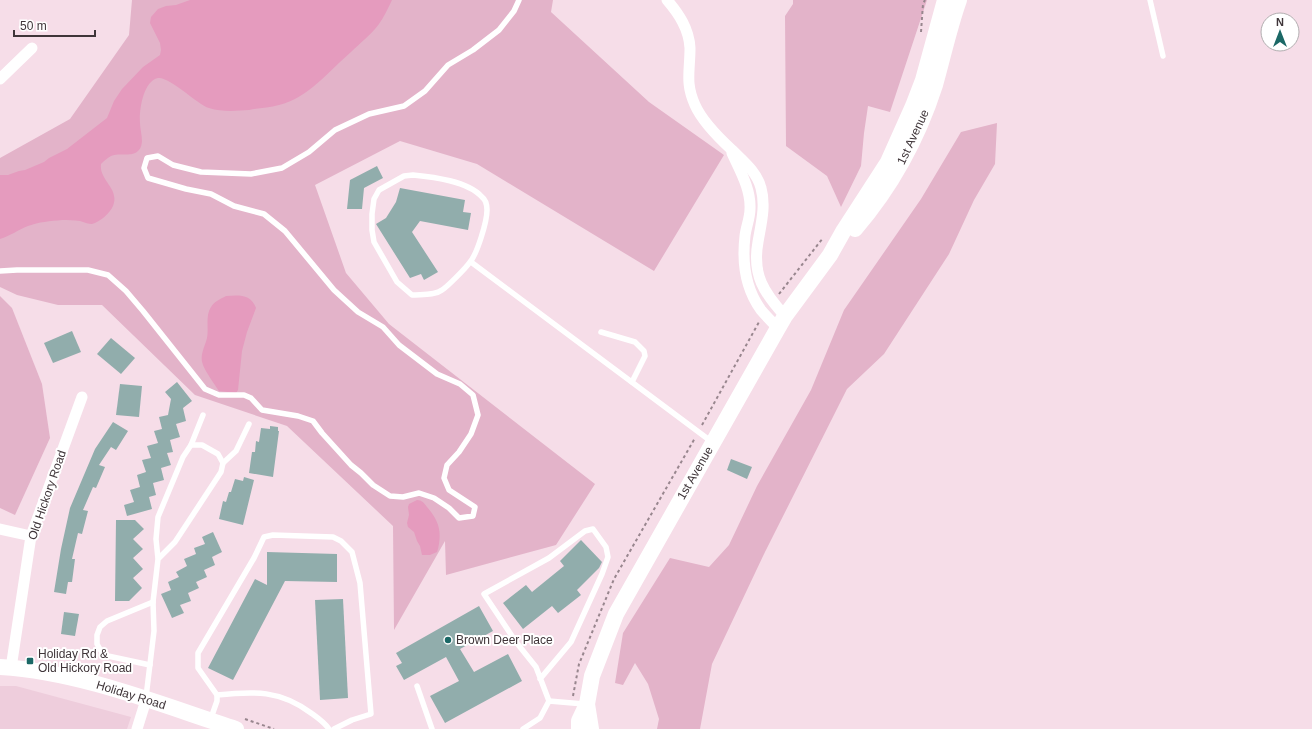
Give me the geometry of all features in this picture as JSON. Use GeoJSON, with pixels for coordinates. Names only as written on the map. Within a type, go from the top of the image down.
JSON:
{"type":"FeatureCollection","features":[{"type":"Feature","properties":{"kind":"main road","name":"1st Avenue"},"geometry":{"type":"LineString","coordinates":[[579,729],[579,721],[587,704],[592,676],[616,614],[781,322],[830,254],[853,233],[871,211],[887,189],[909,148],[934,86],[949,1]]}},
{"type":"Feature","properties":{"kind":"main road","name":"Holiday Road"},"geometry":{"type":"LineString","coordinates":[[6,667],[50,673],[81,680],[236,729]]}},
{"type":"Feature","properties":{"kind":"main road","name":"1st Avenue"},"geometry":{"type":"LineString","coordinates":[[587,704],[591,729]]}},
{"type":"Feature","properties":{"kind":"street"},"geometry":{"type":"LineString","coordinates":[[667,0],[680,17],[688,34],[690,48],[688,79],[691,94],[696,106],[703,118],[731,149],[750,198],[749,220],[745,232],[743,248],[747,283],[753,297],[762,310],[781,322]]}},
{"type":"Feature","properties":{"kind":"street"},"geometry":{"type":"LineString","coordinates":[[0,79],[32,48]]}},
{"type":"Feature","properties":{"kind":"street","name":"Old Hickory Road"},"geometry":{"type":"LineString","coordinates":[[6,667],[31,536],[82,397]]}},
{"type":"Feature","properties":{"kind":"street"},"geometry":{"type":"LineString","coordinates":[[0,529],[31,536]]}},
{"type":"Feature","properties":{"kind":"street"},"geometry":{"type":"LineString","coordinates":[[137,729],[146,700]]}},
{"type":"Feature","properties":{"kind":"lane"},"geometry":{"type":"LineString","coordinates":[[0,271],[88,270],[108,275],[126,290],[205,389],[219,395],[244,395],[251,398],[262,410],[298,416],[313,422],[350,465],[373,485],[390,496],[403,497],[419,493],[434,498],[449,508],[459,518],[472,516],[475,507],[449,490],[444,478],[447,465],[459,452],[471,434],[478,415],[472,395],[460,384],[437,374],[399,345],[382,327],[358,312],[334,290],[285,230],[264,214],[234,206],[211,194],[186,189],[148,178],[144,168],[147,158],[158,156],[173,165],[201,172],[251,174],[282,168],[309,152],[335,130],[369,114],[404,106],[420,95],[448,65],[473,50],[499,30],[514,11],[519,0]]}},
{"type":"Feature","properties":{"kind":"lane"},"geometry":{"type":"LineString","coordinates":[[1150,0],[1163,56]]}},
{"type":"Feature","properties":{"kind":"lane"},"geometry":{"type":"LineString","coordinates":[[413,174],[463,185],[477,192],[484,198],[487,212],[482,232],[471,262],[442,290],[434,293],[412,295],[397,282],[374,242],[372,214],[374,199],[379,190],[404,176],[413,174]]}},
{"type":"Feature","properties":{"kind":"lane"},"geometry":{"type":"LineString","coordinates":[[471,262],[713,442]]}},
{"type":"Feature","properties":{"kind":"lane"},"geometry":{"type":"LineString","coordinates":[[601,332],[635,342],[644,351],[645,356],[632,382]]}},
{"type":"Feature","properties":{"kind":"lane"},"geometry":{"type":"LineString","coordinates":[[146,700],[154,631],[153,602],[158,559],[156,539],[158,517],[203,415]]}},
{"type":"Feature","properties":{"kind":"lane"},"geometry":{"type":"LineString","coordinates":[[158,559],[175,542],[221,472],[224,463],[236,451],[249,424]]}},
{"type":"Feature","properties":{"kind":"lane"},"geometry":{"type":"LineString","coordinates":[[190,444],[202,445],[218,454],[224,463]]}},
{"type":"Feature","properties":{"kind":"lane"},"geometry":{"type":"LineString","coordinates":[[540,679],[571,642],[602,574],[608,557],[606,547],[593,529],[585,531],[549,558],[484,594],[516,642],[536,667],[540,679],[549,701]]}},
{"type":"Feature","properties":{"kind":"lane"},"geometry":{"type":"LineString","coordinates":[[210,720],[217,701],[217,695],[198,668],[198,653],[254,558],[264,537],[273,535],[333,537],[342,540],[352,552],[360,583],[371,714],[352,720],[334,729]]}},
{"type":"Feature","properties":{"kind":"lane"},"geometry":{"type":"LineString","coordinates":[[150,665],[108,656],[101,651],[97,644],[97,635],[100,627],[107,621],[153,602]]}},
{"type":"Feature","properties":{"kind":"lane"},"geometry":{"type":"LineString","coordinates":[[417,686],[432,729]]}},
{"type":"Feature","properties":{"kind":"lane"},"geometry":{"type":"LineString","coordinates":[[217,695],[240,692],[264,693],[285,697],[303,707],[323,722],[329,729]]}},
{"type":"Feature","properties":{"kind":"lane"},"geometry":{"type":"LineString","coordinates":[[549,701],[587,704]]}},
{"type":"Feature","properties":{"kind":"lane"},"geometry":{"type":"LineString","coordinates":[[522,729],[540,718],[549,701]]}},
{"type":"Feature","properties":{"kind":"shaded area"},"geometry":{"type":"Polygon","coordinates":[[[132,0],[553,0],[551,12],[649,102],[724,155],[654,271],[477,164],[400,141],[315,185],[346,273],[389,324],[595,484],[556,545],[446,575],[445,541],[394,630],[393,526],[287,426],[195,395],[102,305],[58,305],[17,295],[0,287],[0,158],[70,119],[129,35],[132,0]]]}},
{"type":"Feature","properties":{"kind":"shaded area"},"geometry":{"type":"Polygon","coordinates":[[[190,0],[392,0],[381,21],[369,35],[318,83],[290,101],[275,106],[249,110],[218,110],[209,108],[169,81],[158,78],[153,80],[145,90],[141,104],[141,147],[133,154],[118,154],[111,156],[101,164],[103,175],[114,194],[112,209],[101,219],[92,224],[66,220],[49,221],[28,226],[0,239],[0,175],[8,175],[25,170],[44,162],[67,149],[107,118],[114,101],[122,89],[143,67],[160,55],[160,43],[150,23],[151,17],[158,9],[190,0]]]}},
{"type":"Feature","properties":{"kind":"shaded area"},"geometry":{"type":"Polygon","coordinates":[[[793,0],[927,0],[890,112],[868,106],[861,166],[841,207],[827,176],[786,146],[785,16],[793,4],[793,0]]]}},
{"type":"Feature","properties":{"kind":"shaded area"},"geometry":{"type":"Polygon","coordinates":[[[997,123],[995,164],[974,200],[949,254],[884,354],[847,389],[765,552],[712,664],[700,729],[657,729],[659,719],[648,684],[635,663],[623,685],[615,683],[623,633],[670,558],[709,567],[729,545],[757,486],[811,390],[844,310],[921,199],[961,132],[997,123]]]}},
{"type":"Feature","properties":{"kind":"shaded area"},"geometry":{"type":"Polygon","coordinates":[[[0,296],[12,308],[42,384],[50,438],[15,515],[0,508],[0,296]]]}},
{"type":"Feature","properties":{"kind":"shaded area"},"geometry":{"type":"Polygon","coordinates":[[[226,296],[244,296],[254,303],[256,308],[242,351],[238,390],[236,393],[219,391],[206,371],[202,361],[202,354],[207,338],[209,311],[219,299],[226,296]]]}},
{"type":"Feature","properties":{"kind":"shaded area"},"geometry":{"type":"Polygon","coordinates":[[[417,500],[422,501],[425,504],[438,526],[440,537],[438,549],[437,552],[430,555],[422,555],[414,532],[408,527],[407,523],[409,504],[417,500]]]}},
{"type":"Feature","properties":{"kind":"shaded area"},"geometry":{"type":"Polygon","coordinates":[[[0,686],[16,686],[131,717],[127,729],[0,729],[0,686]]]}},
{"type":"Feature","properties":{"kind":"building"},"geometry":{"type":"Polygon","coordinates":[[[377,166],[383,178],[364,188],[362,209],[347,209],[350,180],[377,166]]]}},
{"type":"Feature","properties":{"kind":"building"},"geometry":{"type":"Polygon","coordinates":[[[400,188],[465,200],[463,212],[471,213],[468,230],[420,221],[412,232],[438,272],[424,280],[421,274],[410,278],[376,224],[386,218],[396,202],[400,188]]]}},
{"type":"Feature","properties":{"kind":"building"},"geometry":{"type":"Polygon","coordinates":[[[72,331],[81,352],[53,363],[44,343],[72,331]]]}},
{"type":"Feature","properties":{"kind":"building"},"geometry":{"type":"Polygon","coordinates":[[[111,338],[135,358],[121,374],[97,354],[111,338]]]}},
{"type":"Feature","properties":{"kind":"building"},"geometry":{"type":"Polygon","coordinates":[[[177,382],[192,401],[183,408],[186,421],[176,424],[180,437],[170,440],[173,452],[167,453],[171,465],[161,468],[164,480],[153,483],[156,495],[149,497],[152,509],[127,516],[124,505],[134,502],[130,490],[140,487],[137,475],[146,472],[142,460],[151,458],[147,446],[158,443],[154,431],[162,429],[159,417],[168,415],[171,399],[165,392],[177,382]]]}},
{"type":"Feature","properties":{"kind":"building"},"geometry":{"type":"Polygon","coordinates":[[[120,384],[142,386],[139,417],[116,415],[120,384]]]}},
{"type":"Feature","properties":{"kind":"building"},"geometry":{"type":"Polygon","coordinates":[[[113,422],[128,431],[116,450],[111,447],[99,465],[105,467],[96,488],[93,487],[83,510],[88,511],[82,534],[78,533],[72,559],[75,559],[72,582],[68,582],[66,594],[54,592],[70,508],[95,449],[113,422]]]}},
{"type":"Feature","properties":{"kind":"building"},"geometry":{"type":"Polygon","coordinates":[[[270,426],[278,427],[279,431],[273,477],[249,473],[252,452],[255,452],[256,441],[259,442],[261,428],[270,429],[270,426]]]}},
{"type":"Feature","properties":{"kind":"building"},"geometry":{"type":"Polygon","coordinates":[[[731,459],[752,467],[747,479],[727,470],[731,459]]]}},
{"type":"Feature","properties":{"kind":"building"},"geometry":{"type":"Polygon","coordinates":[[[244,477],[254,480],[243,525],[219,519],[223,501],[226,502],[235,479],[243,481],[244,477]]]}},
{"type":"Feature","properties":{"kind":"building"},"geometry":{"type":"Polygon","coordinates":[[[116,520],[135,520],[144,529],[133,539],[143,549],[133,558],[143,569],[133,578],[142,588],[129,601],[115,601],[116,520]]]}},
{"type":"Feature","properties":{"kind":"building"},"geometry":{"type":"Polygon","coordinates":[[[213,532],[222,552],[212,557],[215,565],[204,570],[207,577],[196,582],[199,588],[188,593],[191,601],[180,605],[184,613],[172,618],[161,594],[171,590],[168,582],[179,577],[176,572],[187,566],[184,559],[196,554],[194,548],[205,544],[202,537],[213,532]]]}},
{"type":"Feature","properties":{"kind":"building"},"geometry":{"type":"Polygon","coordinates":[[[581,540],[602,562],[599,568],[577,590],[581,595],[558,613],[552,606],[523,629],[503,603],[526,585],[532,592],[564,566],[560,561],[581,540]]]}},
{"type":"Feature","properties":{"kind":"building"},"geometry":{"type":"Polygon","coordinates":[[[267,552],[337,554],[337,582],[285,581],[233,680],[208,668],[255,579],[267,585],[267,552]]]}},
{"type":"Feature","properties":{"kind":"building"},"geometry":{"type":"Polygon","coordinates":[[[343,599],[348,698],[320,700],[315,600],[343,599]]]}},
{"type":"Feature","properties":{"kind":"building"},"geometry":{"type":"Polygon","coordinates":[[[479,606],[493,631],[460,649],[474,672],[508,654],[522,681],[445,723],[430,696],[459,681],[446,657],[404,680],[396,666],[402,663],[396,653],[479,606]]]}},
{"type":"Feature","properties":{"kind":"building"},"geometry":{"type":"Polygon","coordinates":[[[64,612],[79,614],[75,636],[61,634],[64,612]]]}},
{"type":"Feature","properties":{"kind":"place","name":"Brown Deer Place"},"geometry":{"type":"Point","coordinates":[448,640]}},
{"type":"Feature","properties":{"kind":"place","name":"Holiday Rd & Old Hickory Road"},"geometry":{"type":"Point","coordinates":[30,661]}}]}
